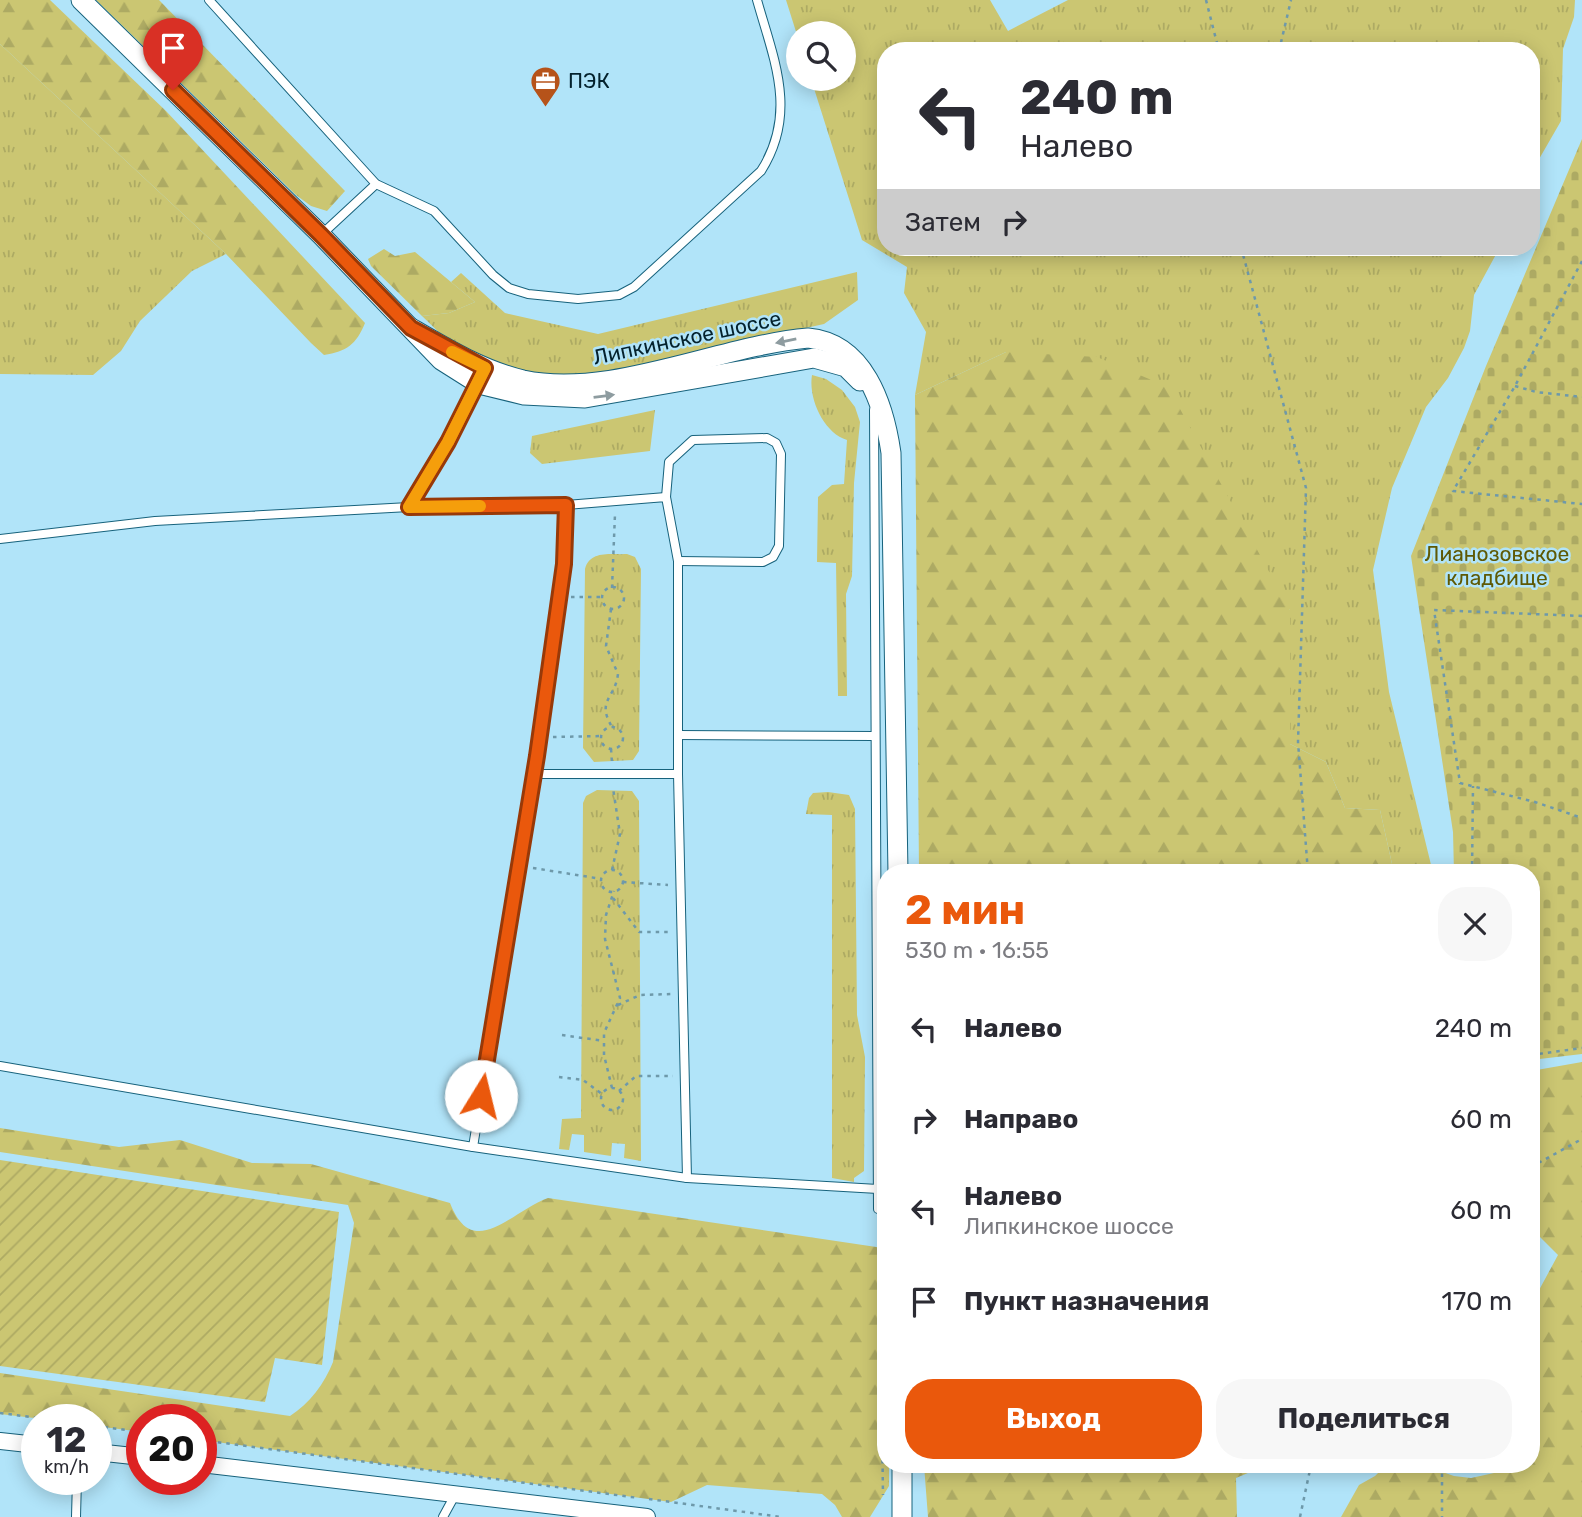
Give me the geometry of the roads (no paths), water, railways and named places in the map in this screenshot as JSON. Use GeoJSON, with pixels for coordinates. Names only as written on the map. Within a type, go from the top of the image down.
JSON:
{"type":"FeatureCollection","features":[{"type":"Feature","properties":{"kind":"street","name":"Липкинское шоссе"},"geometry":{"type":"LineString","coordinates":[[81,0],[321,235],[411,328],[482,376],[524,395],[585,398],[814,358],[846,367],[874,393]]}},
{"type":"Feature","properties":{"kind":"street","name":"Липкинское шоссе"},"geometry":{"type":"LineString","coordinates":[[482,376],[550,384],[583,383],[794,339],[823,339],[839,345],[861,367],[886,419],[894,500],[898,864]]}},
{"type":"Feature","properties":{"kind":"street"},"geometry":{"type":"LineString","coordinates":[[787,361],[812,352],[850,355]]}},
{"type":"Feature","properties":{"kind":"street"},"geometry":{"type":"LineString","coordinates":[[0,1440],[21,1443]]}},
{"type":"Feature","properties":{"kind":"street"},"geometry":{"type":"LineString","coordinates":[[217,1466],[647,1517]]}},
{"type":"Feature","properties":{"kind":"street"},"geometry":{"type":"LineString","coordinates":[[902,1473],[902,1517]]}},
{"type":"Feature","properties":{"kind":"lane"},"geometry":{"type":"LineString","coordinates":[[209,0],[376,184],[434,211],[492,275],[509,288],[528,294],[578,299],[619,295],[634,287],[761,171],[775,146],[782,111],[780,84],[757,0]]}},
{"type":"Feature","properties":{"kind":"lane"},"geometry":{"type":"LineString","coordinates":[[321,235],[376,184]]}},
{"type":"Feature","properties":{"kind":"lane"},"geometry":{"type":"LineString","coordinates":[[409,507],[482,376]]}},
{"type":"Feature","properties":{"kind":"lane"},"geometry":{"type":"LineString","coordinates":[[874,393],[877,1038]]}},
{"type":"Feature","properties":{"kind":"lane"},"geometry":{"type":"LineString","coordinates":[[678,561],[763,562],[773,557],[779,546],[781,454],[776,443],[767,438],[693,440],[669,462],[666,497],[678,561],[678,774],[687,1178]]}},
{"type":"Feature","properties":{"kind":"lane"},"geometry":{"type":"LineString","coordinates":[[0,539],[155,521],[409,507],[566,505],[666,497]]}},
{"type":"Feature","properties":{"kind":"lane"},"geometry":{"type":"LineString","coordinates":[[473,1147],[540,737],[564,564],[566,505]]}},
{"type":"Feature","properties":{"kind":"lane"},"geometry":{"type":"LineString","coordinates":[[678,735],[875,736]]}},
{"type":"Feature","properties":{"kind":"lane"},"geometry":{"type":"LineString","coordinates":[[534,774],[678,774]]}},
{"type":"Feature","properties":{"kind":"lane"},"geometry":{"type":"LineString","coordinates":[[0,1066],[473,1147],[687,1178],[877,1189]]}},
{"type":"Feature","properties":{"kind":"lane"},"geometry":{"type":"LineString","coordinates":[[443,1517],[457,1493]]}},
{"type":"Feature","properties":{"kind":"lane"},"geometry":{"type":"LineString","coordinates":[[76,1517],[77,1495]]}},
{"type":"Feature","properties":{"kind":"place","name":"ПЭК"},"geometry":{"type":"Point","coordinates":[545,108]}},
{"type":"Feature","properties":{"kind":"park label","name":"Лианозовское кладбище"},"geometry":{"type":"Point","coordinates":[1497,566]}}]}
